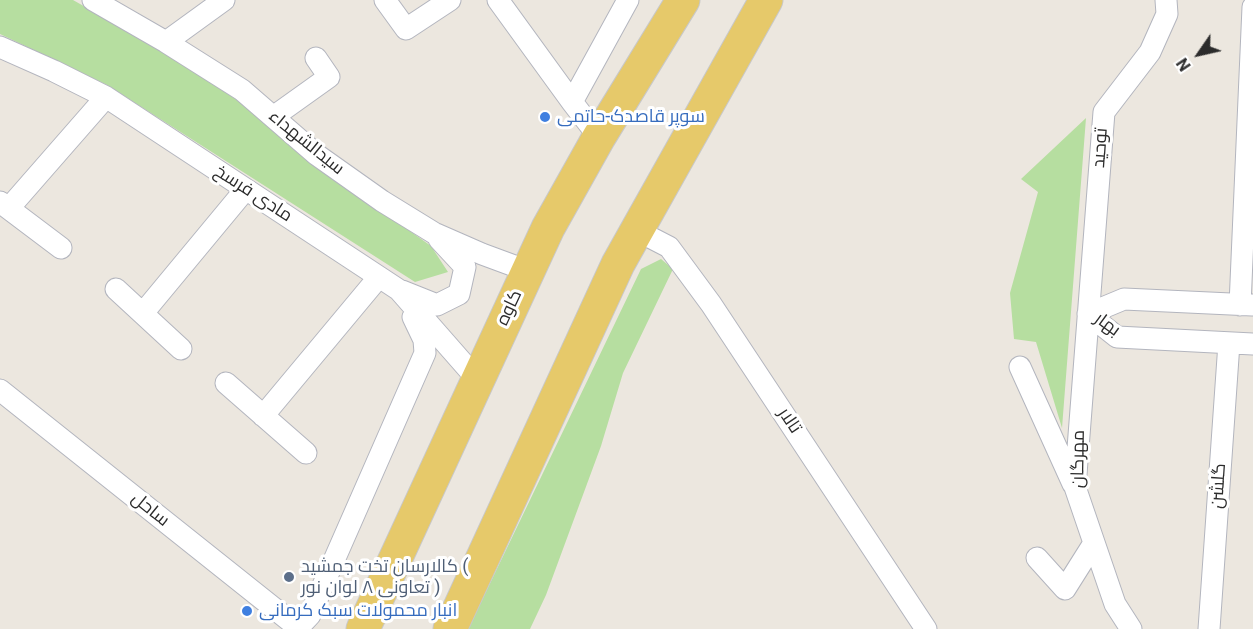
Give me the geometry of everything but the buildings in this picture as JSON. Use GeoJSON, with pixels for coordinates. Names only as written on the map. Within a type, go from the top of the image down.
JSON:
{"type":"FeatureCollection","features":[{"type":"Feature","properties":{"kind":"main road","name":"کاوه"},"geometry":{"type":"LineString","coordinates":[[363,629],[548,228],[599,137],[683,0]]}},
{"type":"Feature","properties":{"kind":"main road"},"geometry":{"type":"LineString","coordinates":[[450,629],[618,264],[766,0]]}},
{"type":"Feature","properties":{"kind":"street","name":"سیدالشهداء"},"geometry":{"type":"LineString","coordinates":[[93,0],[242,90],[316,155],[382,201],[434,233],[528,271]]}},
{"type":"Feature","properties":{"kind":"street"},"geometry":{"type":"LineString","coordinates":[[166,42],[224,0]]}},
{"type":"Feature","properties":{"kind":"street"},"geometry":{"type":"LineString","coordinates":[[385,0],[406,29],[450,0]]}},
{"type":"Feature","properties":{"kind":"street"},"geometry":{"type":"LineString","coordinates":[[498,0],[599,137]]}},
{"type":"Feature","properties":{"kind":"street"},"geometry":{"type":"LineString","coordinates":[[572,102],[628,0]]}},
{"type":"Feature","properties":{"kind":"street","name":"توحید"},"geometry":{"type":"LineString","coordinates":[[1088,314],[1104,112],[1150,52],[1167,14],[1166,0]]}},
{"type":"Feature","properties":{"kind":"street"},"geometry":{"type":"LineString","coordinates":[[1247,305],[1252,7]]}},
{"type":"Feature","properties":{"kind":"street","name":"مادی فرسخ"},"geometry":{"type":"LineString","coordinates":[[0,47],[106,98],[279,210],[378,279],[399,290],[477,379]]}},
{"type":"Feature","properties":{"kind":"street"},"geometry":{"type":"LineString","coordinates":[[273,117],[329,77],[316,58]]}},
{"type":"Feature","properties":{"kind":"street"},"geometry":{"type":"LineString","coordinates":[[61,248],[4,205],[106,98]]}},
{"type":"Feature","properties":{"kind":"street"},"geometry":{"type":"LineString","coordinates":[[143,313],[245,190]]}},
{"type":"Feature","properties":{"kind":"street","name":"تالار"},"geometry":{"type":"LineString","coordinates":[[636,230],[669,247],[711,304],[926,629]]}},
{"type":"Feature","properties":{"kind":"street"},"geometry":{"type":"LineString","coordinates":[[399,290],[437,305],[459,294],[465,267],[434,233]]}},
{"type":"Feature","properties":{"kind":"street"},"geometry":{"type":"LineString","coordinates":[[263,416],[378,279]]}},
{"type":"Feature","properties":{"kind":"street"},"geometry":{"type":"LineString","coordinates":[[116,289],[181,349]]}},
{"type":"Feature","properties":{"kind":"street"},"geometry":{"type":"LineString","coordinates":[[299,628],[310,615],[425,353],[424,339],[399,290]]}},
{"type":"Feature","properties":{"kind":"street","name":"بهار"},"geometry":{"type":"LineString","coordinates":[[1247,305],[1124,299],[1088,314],[1117,337],[1253,344]]}},
{"type":"Feature","properties":{"kind":"street","name":"مهرگان"},"geometry":{"type":"LineString","coordinates":[[1088,314],[1075,487],[1115,604],[1131,629]]}},
{"type":"Feature","properties":{"kind":"street","name":"گلشن"},"geometry":{"type":"LineString","coordinates":[[1209,629],[1229,343]]}},
{"type":"Feature","properties":{"kind":"street"},"geometry":{"type":"LineString","coordinates":[[1020,367],[1075,487]]}},
{"type":"Feature","properties":{"kind":"street"},"geometry":{"type":"LineString","coordinates":[[226,383],[306,453]]}},
{"type":"Feature","properties":{"kind":"street","name":"ساحل"},"geometry":{"type":"LineString","coordinates":[[0,390],[299,628]]}},
{"type":"Feature","properties":{"kind":"street"},"geometry":{"type":"LineString","coordinates":[[1037,558],[1065,589],[1094,543]]}},
{"type":"Feature","properties":{"kind":"green space"},"geometry":{"type":"Polygon","coordinates":[[[0,0],[73,0],[156,47],[237,100],[311,161],[431,246],[448,272],[415,282],[107,85],[0,34],[0,0]]]}},
{"type":"Feature","properties":{"kind":"green space"},"geometry":{"type":"Polygon","coordinates":[[[1086,118],[1062,428],[1036,342],[1014,339],[1010,293],[1038,192],[1021,179],[1086,118]]]}},
{"type":"Feature","properties":{"kind":"green space"},"geometry":{"type":"Polygon","coordinates":[[[661,259],[673,269],[623,373],[601,446],[546,595],[530,629],[468,629],[641,269],[661,259]]]}},
{"type":"Feature","properties":{"kind":"place","name":"سوپر قاصدک-حاتمی"},"geometry":{"type":"Point","coordinates":[545,117]}},
{"type":"Feature","properties":{"kind":"place","name":"کالارسان تخت جمشید ( تعاونی ۸ لوان نور )"},"geometry":{"type":"Point","coordinates":[289,577]}},
{"type":"Feature","properties":{"kind":"place","name":"انبار محمولات سبک کرمانی"},"geometry":{"type":"Point","coordinates":[247,611]}}]}
